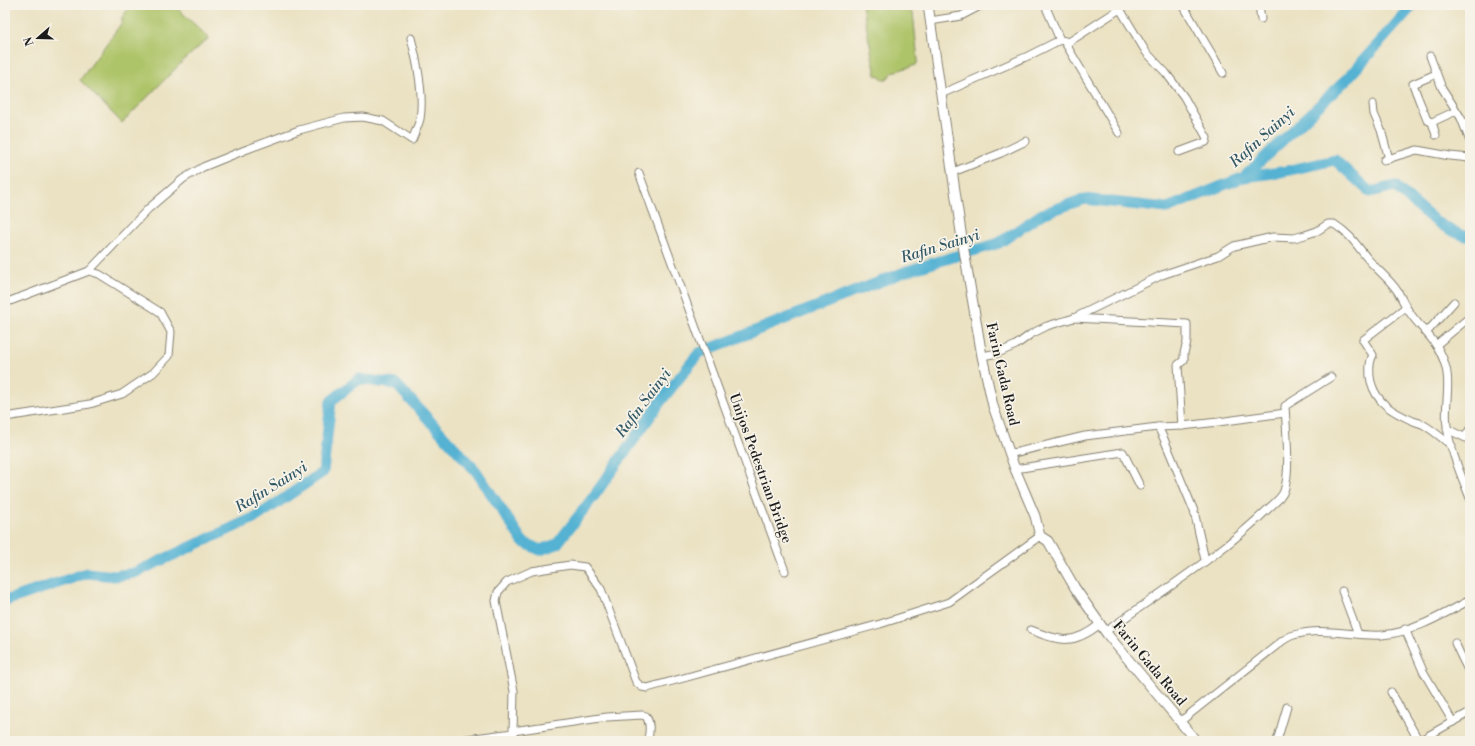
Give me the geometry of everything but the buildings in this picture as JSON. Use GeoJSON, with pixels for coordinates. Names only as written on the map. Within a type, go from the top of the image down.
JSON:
{"type":"FeatureCollection","features":[{"type":"Feature","properties":{"kind":"main road","name":"Farin Gada Road"},"geometry":{"type":"LineString","coordinates":[[928,5],[962,239],[982,356],[993,406],[1009,454],[1035,516],[1040,536],[1048,541],[1075,588],[1103,628],[1196,741]]}},
{"type":"Feature","properties":{"kind":"street"},"geometry":{"type":"LineString","coordinates":[[930,21],[961,16],[982,5]]}},
{"type":"Feature","properties":{"kind":"street"},"geometry":{"type":"LineString","coordinates":[[1045,5],[1062,41],[1119,133]]}},
{"type":"Feature","properties":{"kind":"street"},"geometry":{"type":"LineString","coordinates":[[1184,5],[1224,73]]}},
{"type":"Feature","properties":{"kind":"street"},"geometry":{"type":"LineString","coordinates":[[1258,5],[1261,19]]}},
{"type":"Feature","properties":{"kind":"street"},"geometry":{"type":"LineString","coordinates":[[941,94],[1062,41],[1069,42],[1123,7],[1146,52],[1166,73],[1184,97],[1207,138],[1206,142],[1179,152]]}},
{"type":"Feature","properties":{"kind":"street"},"geometry":{"type":"LineString","coordinates":[[5,303],[89,271],[148,209],[183,179],[203,167],[299,130],[344,118],[363,117],[383,122],[412,140],[420,119],[420,89],[415,52],[411,38]]}},
{"type":"Feature","properties":{"kind":"street"},"geometry":{"type":"LineString","coordinates":[[1430,56],[1442,88],[1461,118],[1470,142]]}},
{"type":"Feature","properties":{"kind":"street"},"geometry":{"type":"LineString","coordinates":[[1436,74],[1413,84],[1427,120],[1432,122],[1436,135]]}},
{"type":"Feature","properties":{"kind":"street"},"geometry":{"type":"LineString","coordinates":[[1373,104],[1374,114],[1381,130],[1387,159],[1416,150],[1470,158]]}},
{"type":"Feature","properties":{"kind":"street"},"geometry":{"type":"LineString","coordinates":[[1432,122],[1456,111]]}},
{"type":"Feature","properties":{"kind":"street"},"geometry":{"type":"LineString","coordinates":[[953,172],[1001,153],[1026,141]]}},
{"type":"Feature","properties":{"kind":"street","name":"Unijos Pedestrian Bridge"},"geometry":{"type":"LineString","coordinates":[[639,173],[785,571]]}},
{"type":"Feature","properties":{"kind":"street"},"geometry":{"type":"LineString","coordinates":[[982,356],[998,353],[1016,345],[1031,334],[1042,329],[1074,318],[1162,275],[1218,256],[1234,246],[1273,237],[1294,238],[1317,231],[1331,224],[1341,228],[1356,242],[1367,258],[1398,292],[1406,307],[1417,322],[1427,332],[1443,357],[1447,370],[1448,382],[1446,415],[1447,429],[1470,498]]}},
{"type":"Feature","properties":{"kind":"street"},"geometry":{"type":"LineString","coordinates":[[5,417],[90,404],[122,394],[154,373],[169,356],[171,332],[160,312],[99,274],[89,271]]}},
{"type":"Feature","properties":{"kind":"street"},"geometry":{"type":"LineString","coordinates":[[1427,332],[1454,302]]}},
{"type":"Feature","properties":{"kind":"street"},"geometry":{"type":"LineString","coordinates":[[1406,307],[1363,340],[1373,354],[1371,359],[1370,375],[1373,388],[1380,401],[1386,407],[1413,421],[1423,424],[1452,446]]}},
{"type":"Feature","properties":{"kind":"street"},"geometry":{"type":"LineString","coordinates":[[1436,345],[1470,317]]}},
{"type":"Feature","properties":{"kind":"street"},"geometry":{"type":"LineString","coordinates":[[1074,318],[1187,324],[1187,342],[1184,360],[1178,365],[1182,426]]}},
{"type":"Feature","properties":{"kind":"street"},"geometry":{"type":"LineString","coordinates":[[1031,630],[1047,637],[1069,640],[1103,628],[1205,560],[1251,525],[1283,494],[1287,481],[1288,469],[1285,406],[1331,377]]}},
{"type":"Feature","properties":{"kind":"street"},"geometry":{"type":"LineString","coordinates":[[1009,454],[1085,436],[1285,413]]}},
{"type":"Feature","properties":{"kind":"street"},"geometry":{"type":"LineString","coordinates":[[1158,427],[1194,511],[1205,560]]}},
{"type":"Feature","properties":{"kind":"street"},"geometry":{"type":"LineString","coordinates":[[1447,429],[1467,439],[1470,429]]}},
{"type":"Feature","properties":{"kind":"street"},"geometry":{"type":"LineString","coordinates":[[1015,469],[1123,452],[1140,486]]}},
{"type":"Feature","properties":{"kind":"street"},"geometry":{"type":"LineString","coordinates":[[513,732],[514,691],[496,601],[498,592],[508,582],[532,571],[570,565],[585,567],[601,589],[636,682],[642,687],[647,688],[880,624],[949,602],[1040,536]]}},
{"type":"Feature","properties":{"kind":"street"},"geometry":{"type":"LineString","coordinates":[[1342,591],[1358,634]]}},
{"type":"Feature","properties":{"kind":"street"},"geometry":{"type":"LineString","coordinates":[[1181,721],[1281,642],[1293,635],[1318,631],[1384,635],[1437,617],[1470,600]]}},
{"type":"Feature","properties":{"kind":"street"},"geometry":{"type":"LineString","coordinates":[[1405,629],[1423,670],[1453,722]]}},
{"type":"Feature","properties":{"kind":"street"},"geometry":{"type":"LineString","coordinates":[[1455,643],[1470,674]]}},
{"type":"Feature","properties":{"kind":"street"},"geometry":{"type":"LineString","coordinates":[[1391,692],[1419,741],[1470,712]]}},
{"type":"Feature","properties":{"kind":"street"},"geometry":{"type":"LineString","coordinates":[[1277,741],[1287,707]]}},
{"type":"Feature","properties":{"kind":"street"},"geometry":{"type":"LineString","coordinates":[[452,741],[513,733],[607,717],[642,715],[646,716],[650,727],[648,741]]}},
{"type":"Feature","properties":{"kind":"green space"},"geometry":{"type":"Polygon","coordinates":[[[131,5],[174,5],[209,38],[183,61],[122,123],[80,80],[123,21],[121,19],[131,5]]]}},
{"type":"Feature","properties":{"kind":"green space"},"geometry":{"type":"Polygon","coordinates":[[[862,5],[909,5],[911,13],[913,13],[918,61],[916,65],[893,72],[887,79],[883,79],[876,75],[862,5]]]}},
{"type":"Feature","properties":{"kind":"waterway","name":"Rafin Sainyi"},"geometry":{"type":"LineString","coordinates":[[5,601],[87,573],[114,576],[134,573],[258,516],[323,472],[331,401],[359,379],[396,384],[476,471],[523,542],[540,550],[557,544],[594,496],[661,401],[699,353],[907,271],[999,243],[1042,214],[1084,199],[1167,208],[1244,177],[1346,80],[1413,5]]}},
{"type":"Feature","properties":{"kind":"waterway"},"geometry":{"type":"LineString","coordinates":[[1244,177],[1281,172],[1335,160],[1370,192],[1395,186],[1420,209],[1439,223],[1460,234],[1470,237]]}}]}
